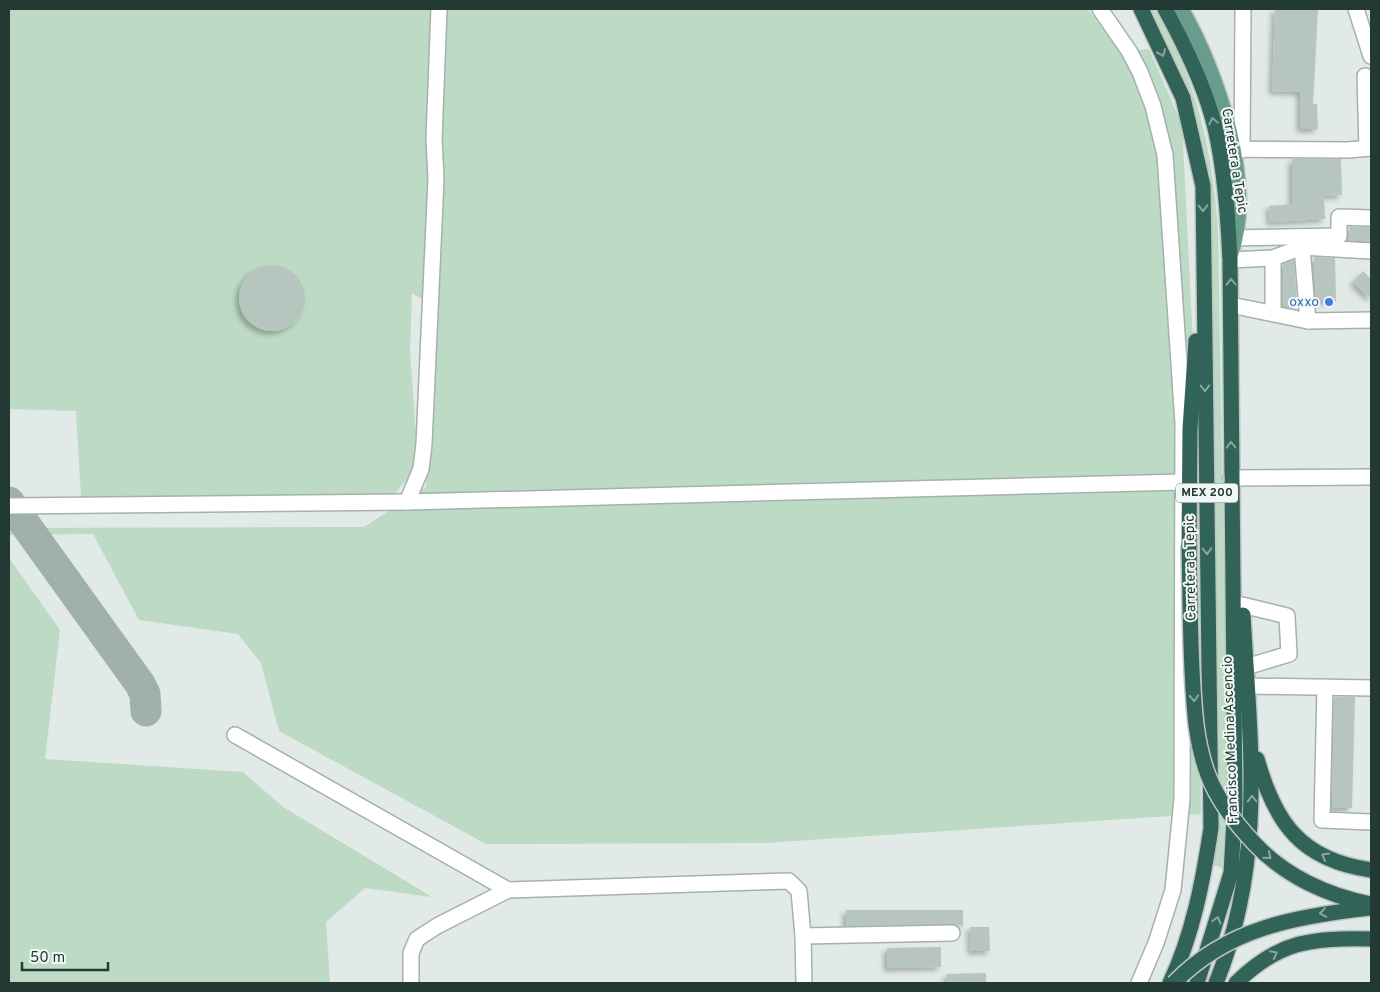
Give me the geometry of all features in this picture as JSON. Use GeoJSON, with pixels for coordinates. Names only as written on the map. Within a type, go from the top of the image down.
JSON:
{"type":"FeatureCollection","features":[{"type":"Feature","properties":{"kind":"highway","name":"Carretera a Tepic"},"geometry":{"type":"LineString","coordinates":[[1141,9],[1183,98],[1203,186],[1211,828],[1203,882],[1190,933],[1170,983]]}},
{"type":"Feature","properties":{"kind":"highway","name":"Carretera a Tepic"},"geometry":{"type":"LineString","coordinates":[[1165,9],[1191,60],[1211,113],[1231,149],[1233,238],[1230,258],[1231,478],[1235,802],[1232,860],[1215,930],[1197,983]]}},
{"type":"Feature","properties":{"kind":"highway"},"geometry":{"type":"LineString","coordinates":[[1204,247],[1191,408],[1190,545],[1195,720],[1208,776],[1220,801],[1242,830],[1264,854],[1290,873],[1323,890],[1371,904]]}},
{"type":"Feature","properties":{"kind":"highway","name":"Francisco Medina Ascencio"},"geometry":{"type":"LineString","coordinates":[[1216,983],[1238,916],[1248,866],[1252,812],[1242,605],[1232,521]]}},
{"type":"Feature","properties":{"kind":"highway"},"geometry":{"type":"LineString","coordinates":[[1248,713],[1263,781],[1271,803],[1281,820],[1302,842],[1333,861],[1349,867],[1371,870]]}},
{"type":"Feature","properties":{"kind":"highway"},"geometry":{"type":"LineString","coordinates":[[1174,983],[1195,964],[1246,933],[1306,916],[1371,908]]}},
{"type":"Feature","properties":{"kind":"highway"},"geometry":{"type":"LineString","coordinates":[[1236,983],[1261,960],[1290,946],[1329,939],[1371,939]]}},
{"type":"Feature","properties":{"kind":"main road"},"geometry":{"type":"LineString","coordinates":[[1181,9],[1196,34],[1217,84],[1231,149]]}},
{"type":"Feature","properties":{"kind":"lane"},"geometry":{"type":"LineString","coordinates":[[407,502],[421,469],[424,444],[436,179],[434,139],[439,9]]}},
{"type":"Feature","properties":{"kind":"lane"},"geometry":{"type":"LineString","coordinates":[[1100,9],[1129,51],[1140,72],[1153,106],[1166,155],[1182,423],[1182,799],[1179,841],[1173,890],[1156,942],[1139,983]]}},
{"type":"Feature","properties":{"kind":"lane"},"geometry":{"type":"LineString","coordinates":[[1242,9],[1231,149],[1369,148],[1365,76]]}},
{"type":"Feature","properties":{"kind":"lane"},"geometry":{"type":"LineString","coordinates":[[1356,9],[1371,56]]}},
{"type":"Feature","properties":{"kind":"lane"},"geometry":{"type":"LineString","coordinates":[[1233,238],[1339,236],[1339,217],[1371,218]]}},
{"type":"Feature","properties":{"kind":"lane"},"geometry":{"type":"LineString","coordinates":[[1230,258],[1273,258],[1302,247],[1371,252]]}},
{"type":"Feature","properties":{"kind":"lane"},"geometry":{"type":"LineString","coordinates":[[1302,247],[1308,321]]}},
{"type":"Feature","properties":{"kind":"lane"},"geometry":{"type":"LineString","coordinates":[[1272,313],[1273,258]]}},
{"type":"Feature","properties":{"kind":"lane"},"geometry":{"type":"LineString","coordinates":[[1231,305],[1308,321],[1371,320]]}},
{"type":"Feature","properties":{"kind":"lane"},"geometry":{"type":"LineString","coordinates":[[1231,478],[1371,477]]}},
{"type":"Feature","properties":{"kind":"lane"},"geometry":{"type":"LineString","coordinates":[[9,506],[407,502],[1182,482]]}},
{"type":"Feature","properties":{"kind":"lane"},"geometry":{"type":"LineString","coordinates":[[1242,605],[1287,616],[1289,644],[1289,654],[1246,667]]}},
{"type":"Feature","properties":{"kind":"lane"},"geometry":{"type":"LineString","coordinates":[[1247,686],[1371,688]]}},
{"type":"Feature","properties":{"kind":"lane"},"geometry":{"type":"LineString","coordinates":[[1325,687],[1322,820],[1371,822]]}},
{"type":"Feature","properties":{"kind":"lane"},"geometry":{"type":"LineString","coordinates":[[235,735],[508,890]]}},
{"type":"Feature","properties":{"kind":"lane"},"geometry":{"type":"LineString","coordinates":[[410,983],[410,964],[417,939],[437,926],[508,890],[789,881],[800,891],[804,936],[804,983]]}},
{"type":"Feature","properties":{"kind":"lane"},"geometry":{"type":"LineString","coordinates":[[804,936],[952,933]]}},
{"type":"Feature","properties":{"kind":"green space"},"geometry":{"type":"Polygon","coordinates":[[[9,9],[1088,9],[1119,51],[1149,49],[1182,125],[1195,381],[1201,814],[764,843],[486,844],[279,731],[261,663],[238,634],[139,620],[93,534],[9,535],[9,528],[364,527],[426,487],[430,408],[422,299],[412,293],[410,351],[416,435],[412,474],[394,494],[81,497],[76,411],[9,409],[9,9]]]}},
{"type":"Feature","properties":{"kind":"green space"},"geometry":{"type":"Polygon","coordinates":[[[1144,9],[1155,9],[1169,35],[1192,88],[1207,143],[1216,201],[1226,682],[1226,802],[1222,868],[1214,865],[1216,828],[1202,151],[1144,9]]]}},
{"type":"Feature","properties":{"kind":"green space"},"geometry":{"type":"Polygon","coordinates":[[[9,558],[60,630],[45,759],[243,772],[283,807],[432,897],[365,888],[326,922],[330,983],[9,983],[9,558]]]}},
{"type":"Feature","properties":{"kind":"building"},"geometry":{"type":"Polygon","coordinates":[[[1275,9],[1318,9],[1313,104],[1317,104],[1318,129],[1300,129],[1300,92],[1272,91],[1275,9]]]}},
{"type":"Feature","properties":{"kind":"building"},"geometry":{"type":"Polygon","coordinates":[[[1292,159],[1341,159],[1342,195],[1324,196],[1325,219],[1270,222],[1269,206],[1292,204],[1292,159]]]}},
{"type":"Feature","properties":{"kind":"building"},"geometry":{"type":"Polygon","coordinates":[[[1349,227],[1370,227],[1371,242],[1350,240],[1349,227]]]}},
{"type":"Feature","properties":{"kind":"building"},"geometry":{"type":"Polygon","coordinates":[[[1314,257],[1335,258],[1336,301],[1316,301],[1314,257]]]}},
{"type":"Feature","properties":{"kind":"building"},"geometry":{"type":"Polygon","coordinates":[[[1294,260],[1297,302],[1291,308],[1284,306],[1283,264],[1294,260]]]}},
{"type":"Feature","properties":{"kind":"building"},"geometry":{"type":"Polygon","coordinates":[[[272,265],[285,268],[295,275],[302,285],[305,298],[302,311],[295,321],[285,328],[272,331],[259,328],[249,321],[242,311],[239,298],[242,285],[249,275],[259,268],[272,265]]]}},
{"type":"Feature","properties":{"kind":"building"},"geometry":{"type":"Polygon","coordinates":[[[1363,271],[1371,279],[1371,299],[1353,282],[1363,271]]]}},
{"type":"Feature","properties":{"kind":"building"},"geometry":{"type":"Polygon","coordinates":[[[1334,697],[1355,697],[1352,808],[1332,808],[1334,697]]]}},
{"type":"Feature","properties":{"kind":"building"},"geometry":{"type":"Polygon","coordinates":[[[846,910],[963,910],[963,926],[952,924],[846,926],[846,910]]]}},
{"type":"Feature","properties":{"kind":"building"},"geometry":{"type":"Polygon","coordinates":[[[970,927],[989,927],[990,951],[971,951],[970,927]]]}},
{"type":"Feature","properties":{"kind":"building"},"geometry":{"type":"Polygon","coordinates":[[[941,947],[941,967],[887,968],[887,948],[941,947]]]}},
{"type":"Feature","properties":{"kind":"building"},"geometry":{"type":"Polygon","coordinates":[[[986,973],[986,983],[947,983],[947,974],[986,973]]]}},
{"type":"Feature","properties":{"kind":"taxiway"},"geometry":{"type":"LineString","coordinates":[[9,502],[140,684],[145,694],[146,711]]}},
{"type":"Feature","properties":{"kind":"place","name":"oxxo"},"geometry":{"type":"Point","coordinates":[1329,302]}}]}
